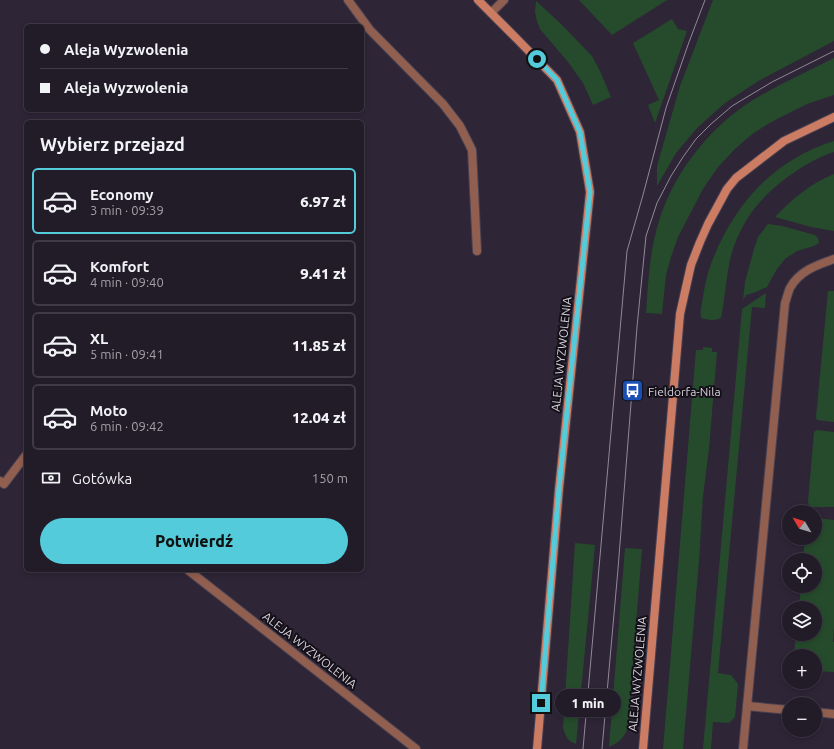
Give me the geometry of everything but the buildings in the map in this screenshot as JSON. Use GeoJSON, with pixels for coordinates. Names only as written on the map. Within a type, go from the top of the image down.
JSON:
{"type":"FeatureCollection","features":[{"type":"Feature","properties":{"kind":"main road","name":"ALEJA WYZWOLENIA"},"geometry":{"type":"LineString","coordinates":[[478,0],[557,80],[580,132],[590,192],[559,488],[537,749]]}},
{"type":"Feature","properties":{"kind":"main road","name":"ALEJA WYZWOLENIA"},"geometry":{"type":"LineString","coordinates":[[643,749],[680,314],[691,265],[715,210],[727,189],[736,178],[784,141],[834,117]]}},
{"type":"Feature","properties":{"kind":"street"},"geometry":{"type":"LineString","coordinates":[[348,0],[370,30],[443,104],[460,126],[472,150],[477,251]]}},
{"type":"Feature","properties":{"kind":"street"},"geometry":{"type":"LineString","coordinates":[[491,13],[504,0]]}},
{"type":"Feature","properties":{"kind":"street"},"geometry":{"type":"LineString","coordinates":[[743,749],[785,303],[791,287],[802,274],[816,266],[834,259]]}},
{"type":"Feature","properties":{"kind":"street"},"geometry":{"type":"LineString","coordinates":[[0,481],[4,484],[24,458]]}},
{"type":"Feature","properties":{"kind":"street","name":"ALEJA WYZWOLENIA"},"geometry":{"type":"LineString","coordinates":[[191,572],[416,749]]}},
{"type":"Feature","properties":{"kind":"street"},"geometry":{"type":"LineString","coordinates":[[747,706],[782,709]]}},
{"type":"Feature","properties":{"kind":"street"},"geometry":{"type":"LineString","coordinates":[[822,713],[834,714]]}},
{"type":"Feature","properties":{"kind":"green space"},"geometry":{"type":"Polygon","coordinates":[[[579,0],[667,0],[612,35],[579,0]]]}},
{"type":"Feature","properties":{"kind":"green space"},"geometry":{"type":"Polygon","coordinates":[[[713,0],[834,0],[834,41],[760,80],[725,103],[698,127],[676,153],[657,186],[657,166],[680,86],[713,0]]]}},
{"type":"Feature","properties":{"kind":"green space"},"geometry":{"type":"Polygon","coordinates":[[[536,1],[592,56],[611,97],[593,105],[583,83],[568,62],[540,29],[535,12],[536,1]]]}},
{"type":"Feature","properties":{"kind":"green space"},"geometry":{"type":"Polygon","coordinates":[[[672,19],[678,29],[687,31],[655,123],[648,105],[659,100],[633,43],[672,19]]]}},
{"type":"Feature","properties":{"kind":"green space"},"geometry":{"type":"Polygon","coordinates":[[[834,58],[834,95],[807,104],[768,124],[751,135],[718,167],[703,189],[678,237],[666,275],[662,314],[646,313],[650,262],[656,232],[670,193],[680,174],[692,157],[720,125],[753,100],[783,83],[834,58]]]}},
{"type":"Feature","properties":{"kind":"green space"},"geometry":{"type":"Polygon","coordinates":[[[834,141],[834,152],[811,162],[788,176],[767,194],[751,213],[739,233],[731,255],[721,318],[711,320],[701,318],[704,288],[711,264],[731,223],[744,204],[774,173],[792,160],[812,149],[834,141]]]}},
{"type":"Feature","properties":{"kind":"green space"},"geometry":{"type":"Polygon","coordinates":[[[834,174],[834,231],[811,227],[775,217],[802,192],[817,182],[834,174]]]}},
{"type":"Feature","properties":{"kind":"green space"},"geometry":{"type":"Polygon","coordinates":[[[768,224],[782,226],[815,235],[818,238],[819,243],[797,251],[785,259],[777,269],[767,287],[746,295],[743,300],[745,282],[754,249],[758,237],[768,224]]]}},
{"type":"Feature","properties":{"kind":"green space"},"geometry":{"type":"Polygon","coordinates":[[[828,291],[834,291],[834,422],[817,420],[816,417],[828,291]]]}},
{"type":"Feature","properties":{"kind":"green space"},"geometry":{"type":"Polygon","coordinates":[[[766,293],[765,308],[752,307],[718,673],[731,675],[738,684],[735,717],[729,723],[713,722],[711,749],[703,749],[742,309],[766,293]]]}},
{"type":"Feature","properties":{"kind":"green space"},"geometry":{"type":"Polygon","coordinates":[[[703,347],[712,348],[712,352],[717,352],[709,449],[703,496],[683,749],[663,749],[696,350],[703,350],[703,347]]]}},
{"type":"Feature","properties":{"kind":"green space"},"geometry":{"type":"Polygon","coordinates":[[[817,430],[834,432],[834,507],[809,505],[814,432],[817,430]]]}},
{"type":"Feature","properties":{"kind":"green space"},"geometry":{"type":"Polygon","coordinates":[[[822,519],[834,520],[834,672],[822,671],[822,649],[795,649],[795,641],[822,641],[822,601],[800,601],[800,593],[822,593],[822,553],[804,553],[804,545],[822,545],[822,519]]]}},
{"type":"Feature","properties":{"kind":"green space"},"geometry":{"type":"Polygon","coordinates":[[[575,543],[595,545],[576,744],[570,741],[563,727],[575,543]]]}},
{"type":"Feature","properties":{"kind":"green space"},"geometry":{"type":"Polygon","coordinates":[[[625,548],[642,549],[628,725],[622,738],[609,747],[625,548]]]}},
{"type":"Feature","properties":{"kind":"tram line"},"geometry":{"type":"LineString","coordinates":[[583,749],[627,251],[666,108],[705,0]]}},
{"type":"Feature","properties":{"kind":"tram line"},"geometry":{"type":"LineString","coordinates":[[602,749],[646,236],[657,203],[671,176],[696,139],[711,124],[732,106],[772,82],[834,51]]}},
{"type":"Feature","properties":{"kind":"place","name":"Fieldorfa-Nila"},"geometry":{"type":"Point","coordinates":[632,391]}},
{"type":"Feature","properties":{"kind":"route"},"geometry":{"type":"LineString","coordinates":[[537,59],[557,80],[580,132],[590,192],[559,488],[541,703]]}}]}
